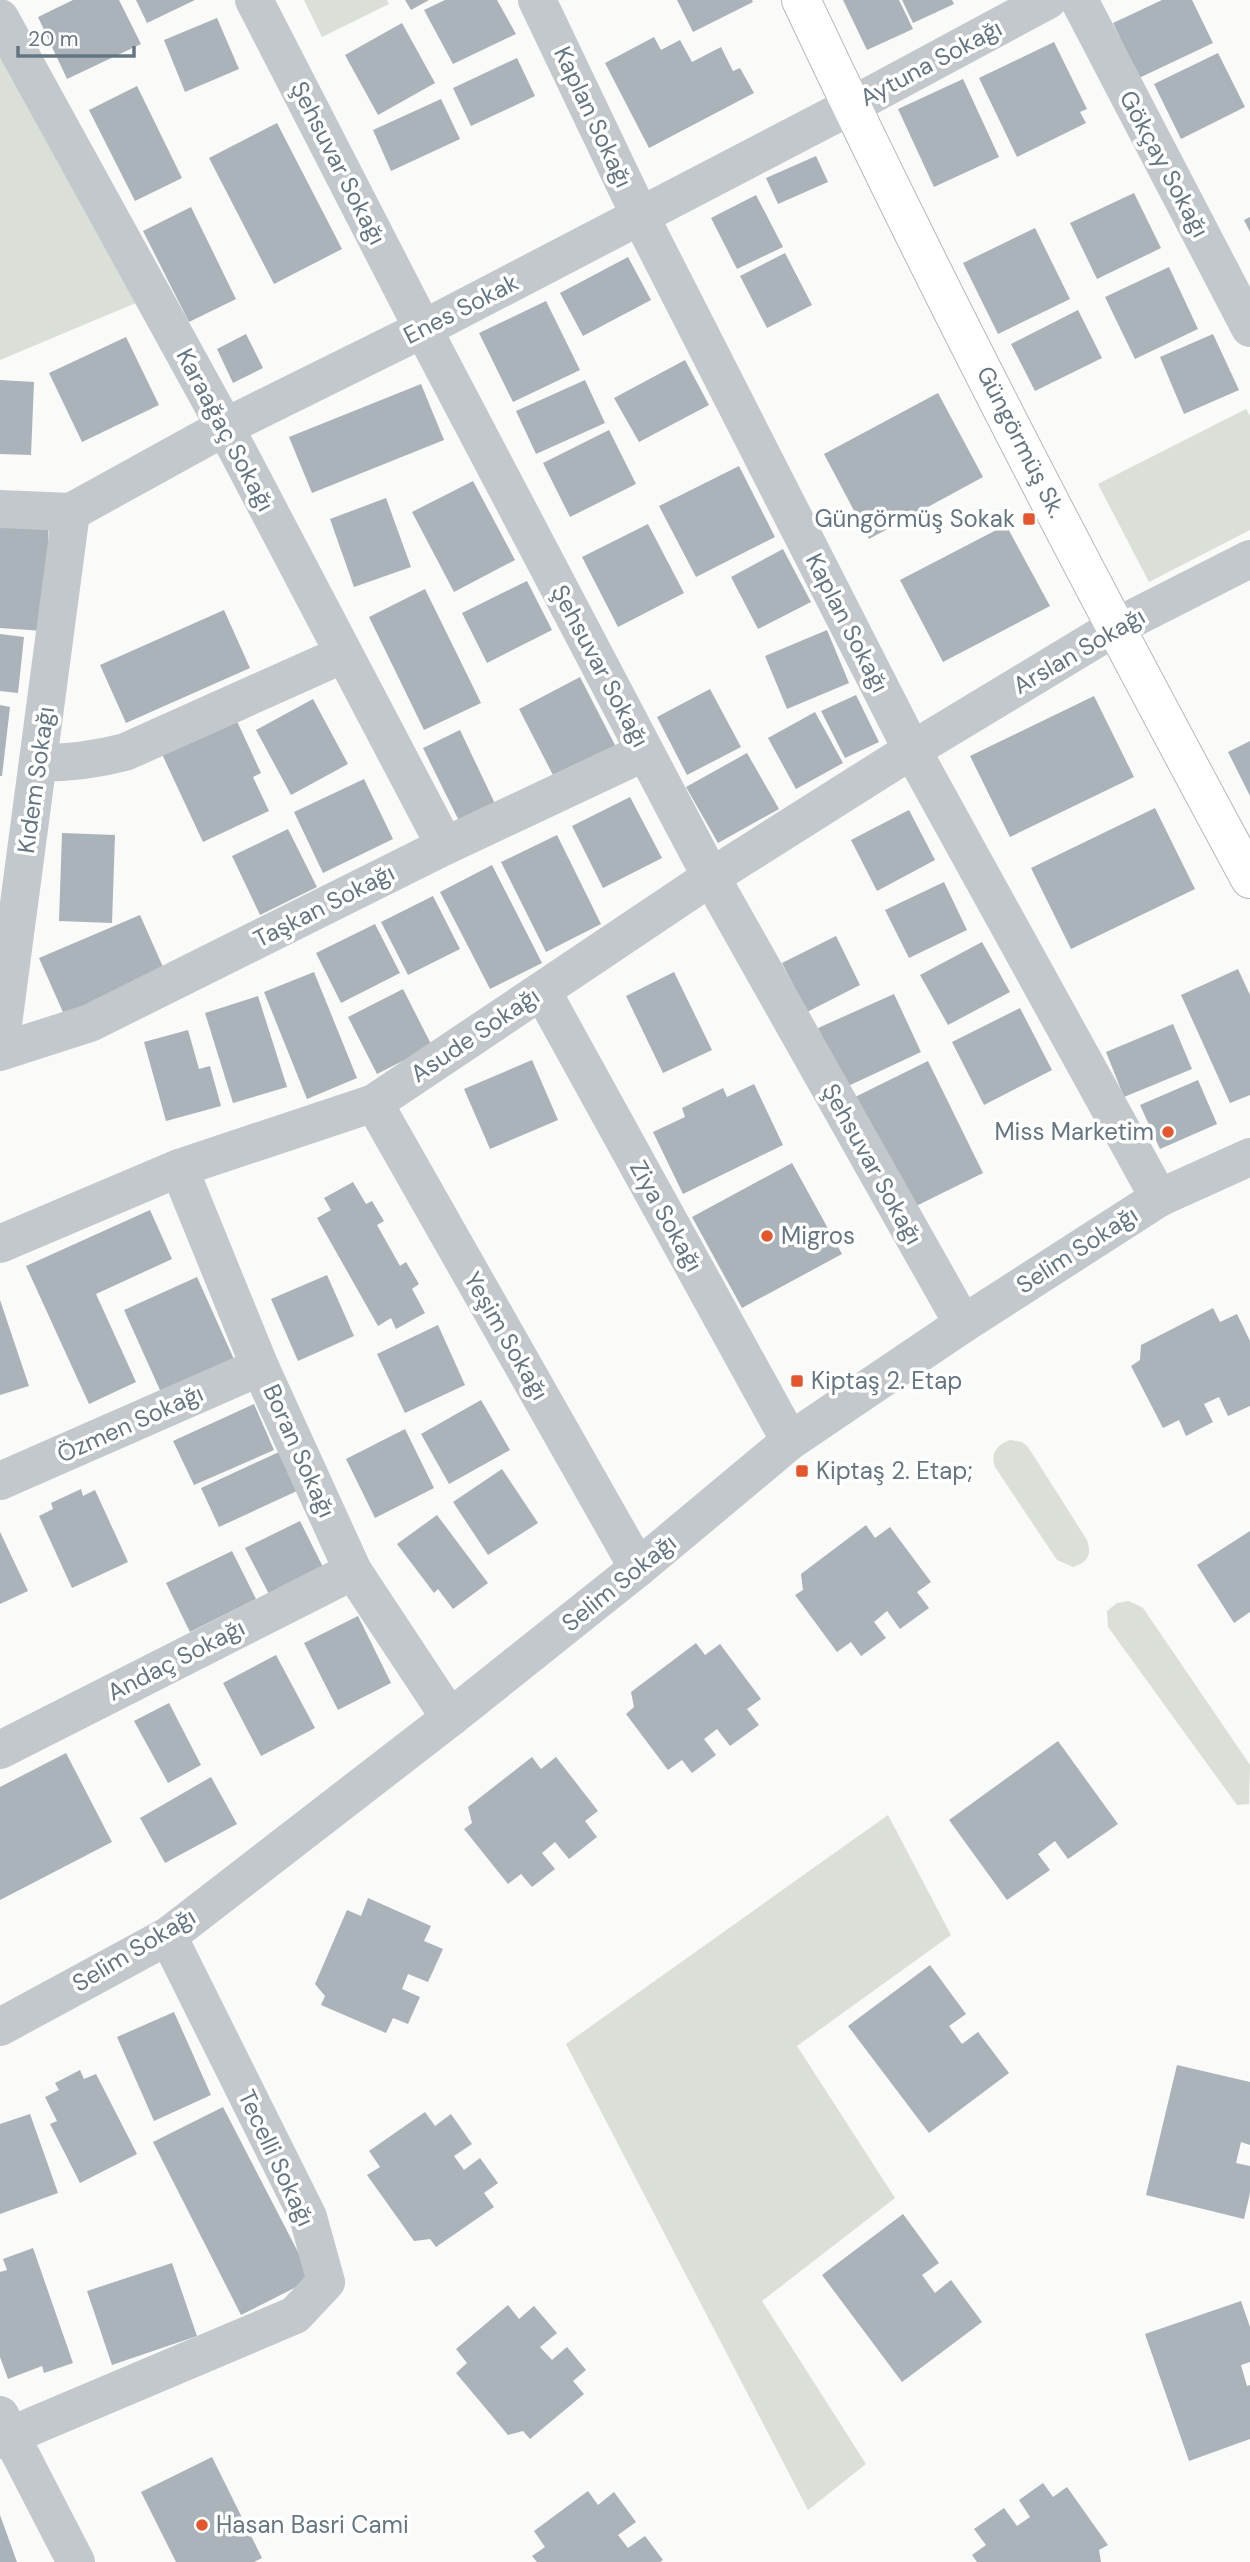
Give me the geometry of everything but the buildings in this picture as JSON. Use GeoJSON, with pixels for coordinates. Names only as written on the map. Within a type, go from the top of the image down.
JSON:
{"type":"FeatureCollection","features":[{"type":"Feature","properties":{"kind":"street","name":"Şehsuvar Sokağı"},"geometry":{"type":"LineString","coordinates":[[254,0],[423,329],[711,877],[962,1324]]}},
{"type":"Feature","properties":{"kind":"street","name":"Kaplan Sokağı"},"geometry":{"type":"LineString","coordinates":[[537,0],[639,216],[912,750],[1159,1198]]}},
{"type":"Feature","properties":{"kind":"street","name":"Güngörmüş Sk."},"geometry":{"type":"LineString","coordinates":[[802,0],[851,106],[1114,628],[1250,879]]}},
{"type":"Feature","properties":{"kind":"street","name":"Aytuna Sokağı"},"geometry":{"type":"LineString","coordinates":[[851,106],[1048,0]]}},
{"type":"Feature","properties":{"kind":"street","name":"Gökçay Sokağı"},"geometry":{"type":"LineString","coordinates":[[1079,0],[1250,328]]}},
{"type":"Feature","properties":{"kind":"street","name":"Karaağaç Sokağı"},"geometry":{"type":"LineString","coordinates":[[0,18],[225,427],[445,846]]}},
{"type":"Feature","properties":{"kind":"street","name":"Enes Sokak"},"geometry":{"type":"LineString","coordinates":[[71,512],[225,427],[423,329],[851,106]]}},
{"type":"Feature","properties":{"kind":"street"},"geometry":{"type":"LineString","coordinates":[[0,509],[71,512]]}},
{"type":"Feature","properties":{"kind":"street","name":"Kıdem Sokağı"},"geometry":{"type":"LineString","coordinates":[[0,1050],[71,512]]}},
{"type":"Feature","properties":{"kind":"street","name":"Arslan Sokağı"},"geometry":{"type":"LineString","coordinates":[[912,750],[1114,628],[1250,559]]}},
{"type":"Feature","properties":{"kind":"street"},"geometry":{"type":"LineString","coordinates":[[38,763],[98,760],[125,752],[344,654]]}},
{"type":"Feature","properties":{"kind":"street","name":"Asude Sokağı"},"geometry":{"type":"LineString","coordinates":[[0,1244],[179,1168],[374,1103],[711,877],[912,750]]}},
{"type":"Feature","properties":{"kind":"street","name":"Taşkan Sokağı"},"geometry":{"type":"LineString","coordinates":[[0,1050],[90,1023],[445,846],[645,752]]}},
{"type":"Feature","properties":{"kind":"street","name":"Ziya Sokağı"},"geometry":{"type":"LineString","coordinates":[[542,990],[790,1441]]}},
{"type":"Feature","properties":{"kind":"street","name":"Yeşim Sokağı"},"geometry":{"type":"LineString","coordinates":[[374,1103],[638,1568]]}},
{"type":"Feature","properties":{"kind":"street","name":"Selim Sokağı"},"geometry":{"type":"LineString","coordinates":[[0,2027],[168,1936],[450,1718],[638,1568],[790,1441],[962,1324],[1159,1198],[1250,1157]]}},
{"type":"Feature","properties":{"kind":"street","name":"Boran Sokağı"},"geometry":{"type":"LineString","coordinates":[[179,1168],[260,1367],[353,1571],[450,1718]]}},
{"type":"Feature","properties":{"kind":"street","name":"Özmen Sokağı"},"geometry":{"type":"LineString","coordinates":[[0,1481],[260,1367]]}},
{"type":"Feature","properties":{"kind":"street","name":"Andaç Sokağı"},"geometry":{"type":"LineString","coordinates":[[0,1749],[353,1571]]}},
{"type":"Feature","properties":{"kind":"street","name":"Tecelli Sokağı"},"geometry":{"type":"LineString","coordinates":[[4,2431],[295,2315],[326,2282],[308,2217],[168,1936]]}},
{"type":"Feature","properties":{"kind":"street"},"geometry":{"type":"LineString","coordinates":[[4,2431],[76,2562]]}},
{"type":"Feature","properties":{"kind":"shaded area"},"geometry":{"type":"Polygon","coordinates":[[[304,0],[387,0],[389,4],[322,37],[304,0]]]}},
{"type":"Feature","properties":{"kind":"shaded area"},"geometry":{"type":"Polygon","coordinates":[[[0,53],[143,300],[0,360],[0,53]]]}},
{"type":"Feature","properties":{"kind":"shaded area"},"geometry":{"type":"Polygon","coordinates":[[[1246,409],[1250,416],[1250,530],[1149,582],[1098,484],[1246,409]]]}},
{"type":"Feature","properties":{"kind":"shaded area"},"geometry":{"type":"Polygon","coordinates":[[[1010,1440],[1022,1442],[1028,1447],[1087,1540],[1089,1554],[1082,1563],[1073,1567],[1057,1560],[995,1467],[993,1458],[996,1450],[1010,1440]]]}},
{"type":"Feature","properties":{"kind":"shaded area"},"geometry":{"type":"Polygon","coordinates":[[[1129,1601],[1143,1608],[1250,1765],[1249,1804],[1237,1805],[1108,1627],[1107,1611],[1117,1603],[1129,1601]]]}},
{"type":"Feature","properties":{"kind":"shaded area"},"geometry":{"type":"Polygon","coordinates":[[[888,1815],[951,1935],[797,2046],[895,2198],[762,2301],[866,2464],[808,2510],[566,2044],[888,1815]]]}},
{"type":"Feature","properties":{"kind":"place","name":"Güngörmüş Sokak"},"geometry":{"type":"Point","coordinates":[1029,519]}},
{"type":"Feature","properties":{"kind":"place","name":"Miss Marketim"},"geometry":{"type":"Point","coordinates":[1168,1132]}},
{"type":"Feature","properties":{"kind":"place","name":"Migros"},"geometry":{"type":"Point","coordinates":[767,1236]}},
{"type":"Feature","properties":{"kind":"place","name":"Kiptaş 2. Etap"},"geometry":{"type":"Point","coordinates":[797,1381]}},
{"type":"Feature","properties":{"kind":"place","name":"Kiptaş 2. Etap;"},"geometry":{"type":"Point","coordinates":[802,1471]}},
{"type":"Feature","properties":{"kind":"place","name":"Hasan Basri Cami"},"geometry":{"type":"Point","coordinates":[202,2525]}}]}
